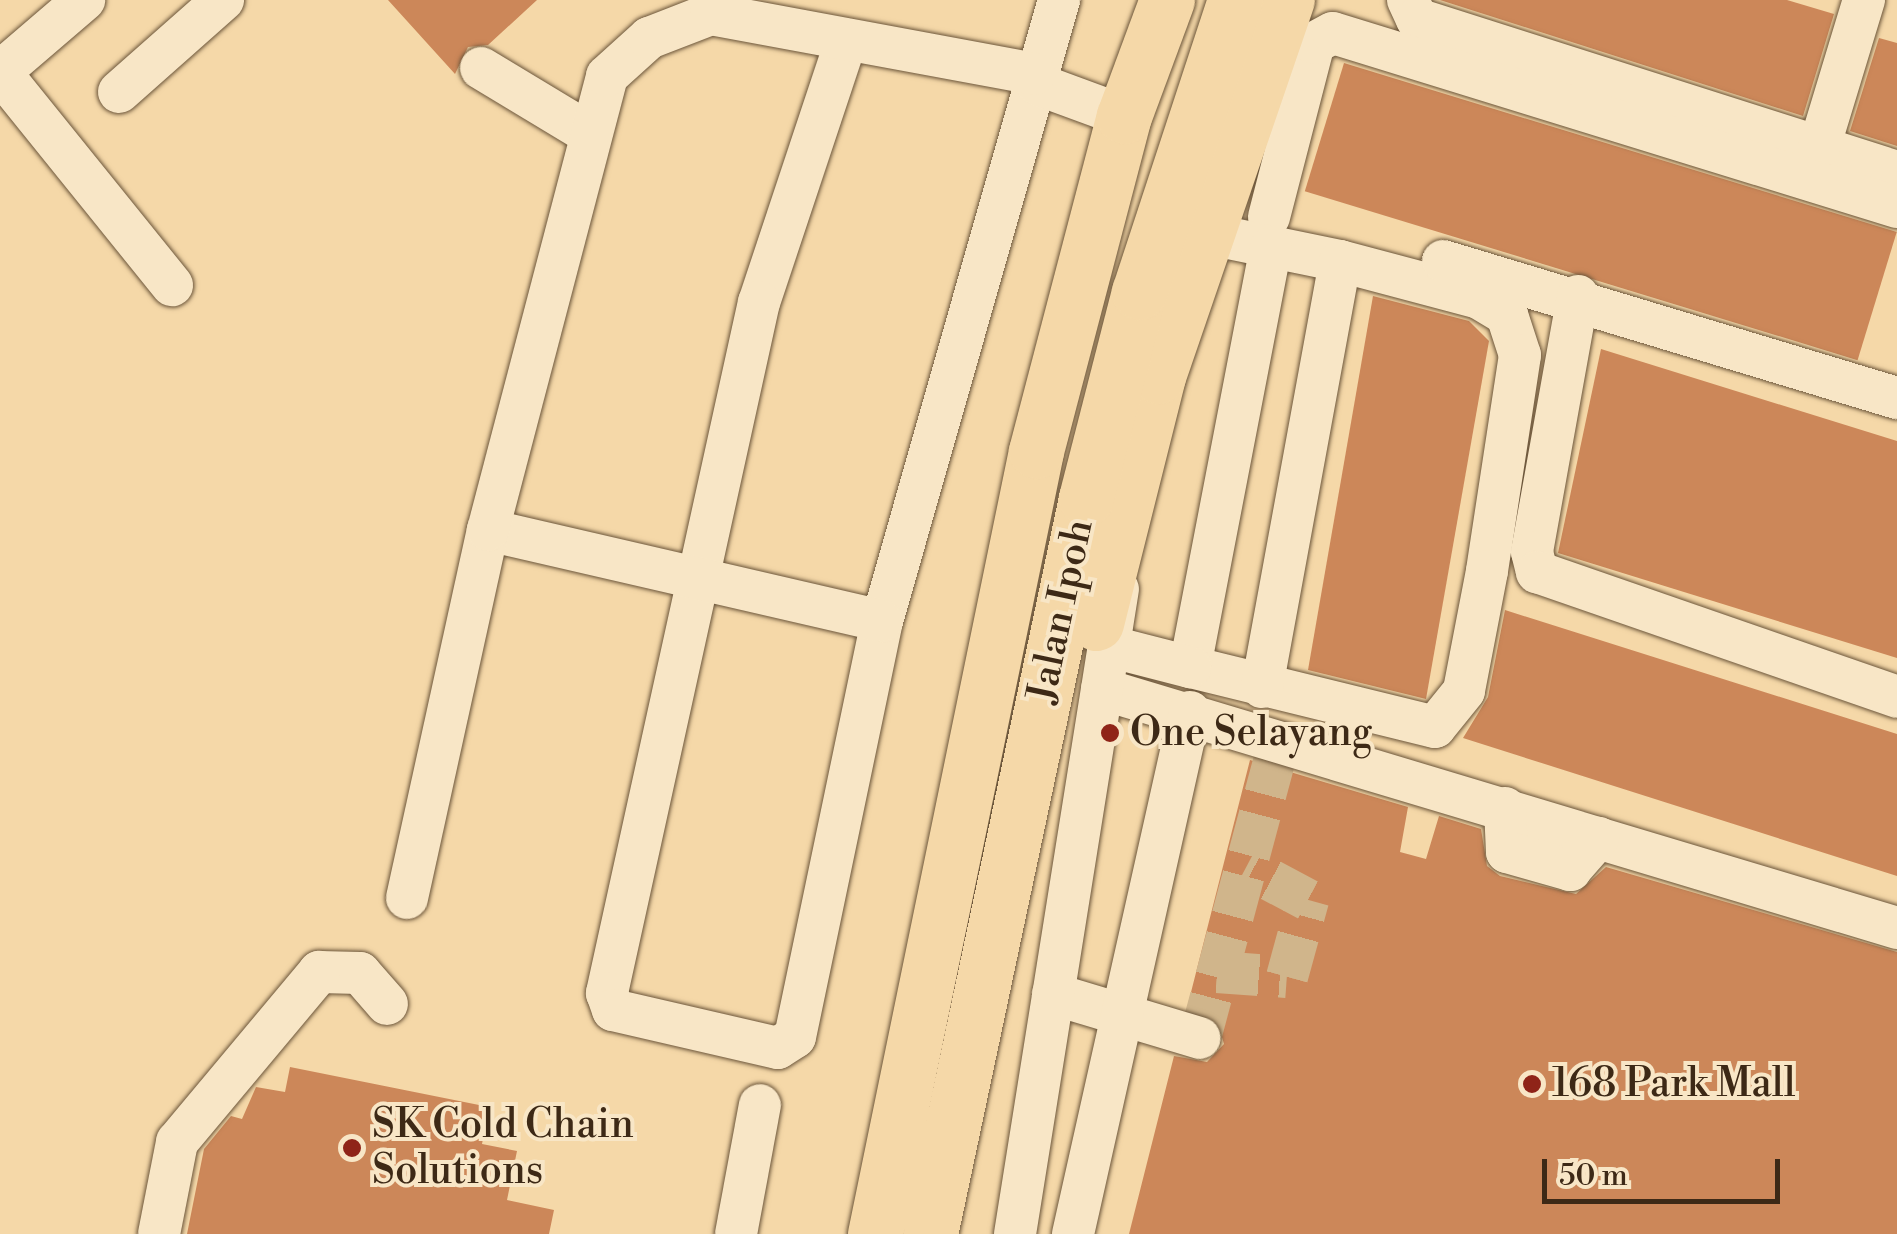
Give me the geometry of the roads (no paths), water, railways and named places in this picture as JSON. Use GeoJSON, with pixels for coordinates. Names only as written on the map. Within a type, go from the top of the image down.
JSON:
{"type":"FeatureCollection","features":[{"type":"Feature","properties":{"kind":"highway","name":"Jalan Ipoh"},"geometry":{"type":"LineString","coordinates":[[875,1234],[1036,451],[1124,116],[1167,0]]}},
{"type":"Feature","properties":{"kind":"highway","name":"Jalan Ipoh"},"geometry":{"type":"LineString","coordinates":[[930,1234],[1022,794],[1140,292],[1236,0]]}},
{"type":"Feature","properties":{"kind":"highway"},"geometry":{"type":"LineString","coordinates":[[1022,794],[1070,720],[1141,446],[1209,219],[1304,18]]}},
{"type":"Feature","properties":{"kind":"street"},"geometry":{"type":"LineString","coordinates":[[84,0],[0,72],[172,285]]}},
{"type":"Feature","properties":{"kind":"street"},"geometry":{"type":"LineString","coordinates":[[119,92],[222,0]]}},
{"type":"Feature","properties":{"kind":"street"},"geometry":{"type":"LineString","coordinates":[[846,41],[759,302],[606,992],[613,1010],[789,1046],[882,620],[1059,0]]}},
{"type":"Feature","properties":{"kind":"street"},"geometry":{"type":"LineString","coordinates":[[1190,667],[1270,232],[1304,18],[1297,0]]}},
{"type":"Feature","properties":{"kind":"street"},"geometry":{"type":"LineString","coordinates":[[1408,0],[1417,19],[1897,172]]}},
{"type":"Feature","properties":{"kind":"street"},"geometry":{"type":"LineString","coordinates":[[1819,148],[1864,0]]}},
{"type":"Feature","properties":{"kind":"street"},"geometry":{"type":"LineString","coordinates":[[407,898],[488,530],[587,132],[606,76],[649,38],[712,14],[1035,79],[1124,116]]}},
{"type":"Feature","properties":{"kind":"street"},"geometry":{"type":"LineString","coordinates":[[1304,18],[1354,38],[1897,207]]}},
{"type":"Feature","properties":{"kind":"street"},"geometry":{"type":"LineString","coordinates":[[481,68],[587,132]]}},
{"type":"Feature","properties":{"kind":"street"},"geometry":{"type":"LineString","coordinates":[[1209,219],[1578,296],[1897,398]]}},
{"type":"Feature","properties":{"kind":"street"},"geometry":{"type":"LineString","coordinates":[[1108,646],[1436,727],[1464,691],[1487,572],[1520,355],[1506,316],[1479,298],[1340,261],[1270,232]]}},
{"type":"Feature","properties":{"kind":"street"},"geometry":{"type":"LineString","coordinates":[[1262,687],[1340,261]]}},
{"type":"Feature","properties":{"kind":"street"},"geometry":{"type":"LineString","coordinates":[[1578,296],[1532,552],[1537,572],[1897,697]]}},
{"type":"Feature","properties":{"kind":"street"},"geometry":{"type":"LineString","coordinates":[[1015,1234],[1141,446]]}},
{"type":"Feature","properties":{"kind":"street"},"geometry":{"type":"LineString","coordinates":[[488,530],[882,620]]}},
{"type":"Feature","properties":{"kind":"street"},"geometry":{"type":"LineString","coordinates":[[1102,688],[1897,928]]}},
{"type":"Feature","properties":{"kind":"street"},"geometry":{"type":"LineString","coordinates":[[1073,1234],[1190,712]]}},
{"type":"Feature","properties":{"kind":"street"},"geometry":{"type":"LineString","coordinates":[[160,1234],[176,1142],[318,972],[360,973],[387,1004]]}},
{"type":"Feature","properties":{"kind":"street"},"geometry":{"type":"LineString","coordinates":[[1053,994],[1200,1038]]}},
{"type":"Feature","properties":{"kind":"street"},"geometry":{"type":"LineString","coordinates":[[736,1234],[760,1105]]}},
{"type":"Feature","properties":{"kind":"street"},"geometry":{"type":"LineString","coordinates":[[994,1234],[1028,1149]]}},
{"type":"Feature","properties":{"kind":"tunnel"},"geometry":{"type":"LineString","coordinates":[[1200,1038],[1280,739]]}},
{"type":"Feature","properties":{"kind":"tunnel"},"geometry":{"type":"LineString","coordinates":[[1217,972],[1287,977],[1308,900],[1246,867]]}},
{"type":"Feature","properties":{"kind":"place","name":"One Selayang"},"geometry":{"type":"Point","coordinates":[1110,733]}},
{"type":"Feature","properties":{"kind":"place","name":"168 Park Mall"},"geometry":{"type":"Point","coordinates":[1532,1084]}},
{"type":"Feature","properties":{"kind":"place","name":"SK Cold Chain Solutions"},"geometry":{"type":"Point","coordinates":[352,1148]}}]}
